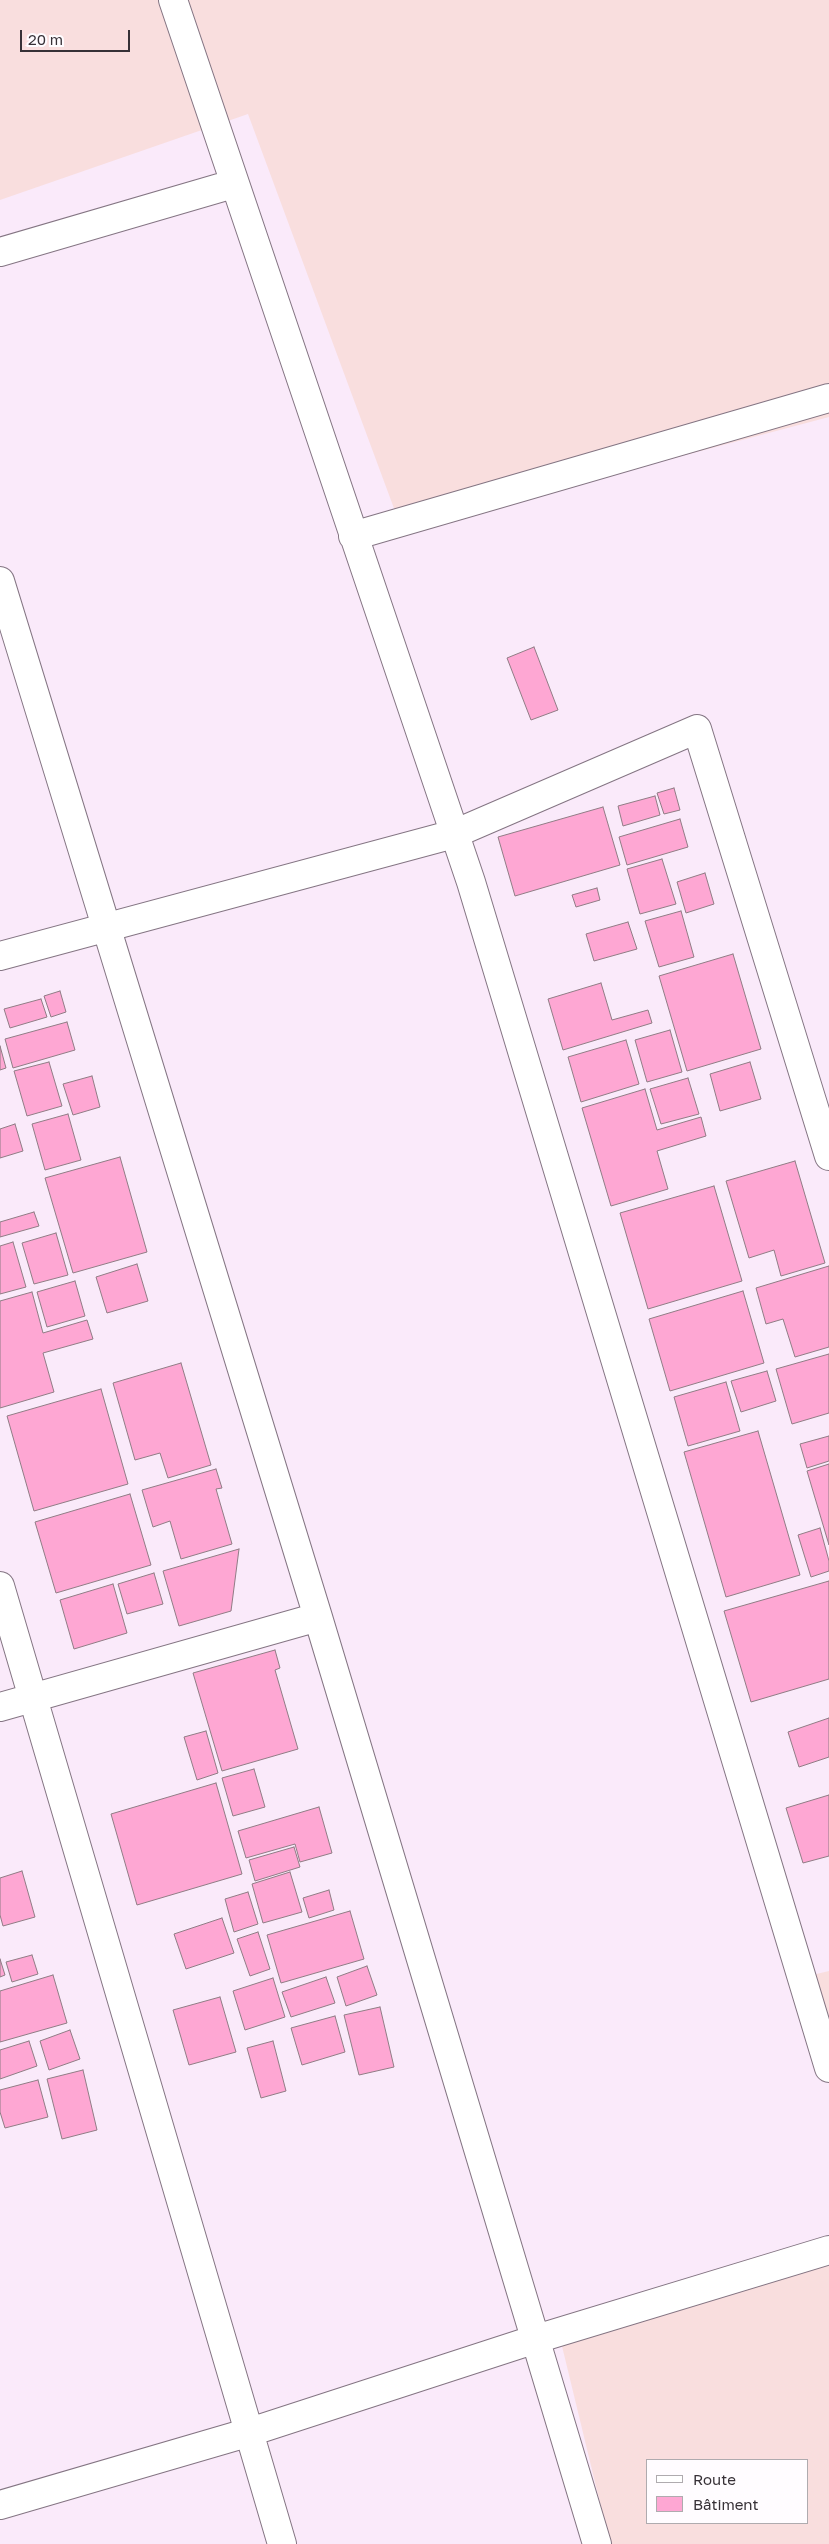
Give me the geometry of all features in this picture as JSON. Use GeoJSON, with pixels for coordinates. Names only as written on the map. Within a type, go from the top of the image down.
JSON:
{"type":"FeatureCollection","features":[{"type":"Feature","properties":{"kind":"street"},"geometry":{"type":"LineString","coordinates":[[173,0],[471,882],[829,2068]]}},
{"type":"Feature","properties":{"kind":"street"},"geometry":{"type":"LineString","coordinates":[[0,252],[234,184]]}},
{"type":"Feature","properties":{"kind":"street"},"geometry":{"type":"LineString","coordinates":[[353,536],[829,398]]}},
{"type":"Feature","properties":{"kind":"street"},"geometry":{"type":"LineString","coordinates":[[0,581],[318,1617],[597,2544]]}},
{"type":"Feature","properties":{"kind":"street"},"geometry":{"type":"LineString","coordinates":[[0,956],[454,834],[697,729],[829,1156]]}},
{"type":"Feature","properties":{"kind":"street"},"geometry":{"type":"LineString","coordinates":[[0,1586],[282,2544]]}},
{"type":"Feature","properties":{"kind":"street"},"geometry":{"type":"LineString","coordinates":[[0,1707],[318,1617]]}},
{"type":"Feature","properties":{"kind":"street"},"geometry":{"type":"LineString","coordinates":[[0,2504],[250,2432],[536,2339],[829,2250]]}},
{"type":"Feature","properties":{"kind":"shaded area"},"geometry":{"type":"Polygon","coordinates":[[[0,0],[829,0],[829,417],[402,530],[248,114],[0,200],[0,0]]]}},
{"type":"Feature","properties":{"kind":"shaded area"},"geometry":{"type":"Polygon","coordinates":[[[829,1971],[829,2040],[808,1976],[829,1971]]]}},
{"type":"Feature","properties":{"kind":"shaded area"},"geometry":{"type":"Polygon","coordinates":[[[829,2263],[829,2544],[610,2544],[561,2342],[829,2263]]]}},
{"type":"Feature","properties":{"kind":"building"},"geometry":{"type":"Polygon","coordinates":[[[534,647],[558,710],[531,720],[507,658],[534,647]]]}},
{"type":"Feature","properties":{"kind":"building"},"geometry":{"type":"Polygon","coordinates":[[[674,788],[680,810],[664,814],[657,793],[674,788]]]}},
{"type":"Feature","properties":{"kind":"building"},"geometry":{"type":"Polygon","coordinates":[[[655,796],[660,815],[623,826],[618,806],[655,796]]]}},
{"type":"Feature","properties":{"kind":"building"},"geometry":{"type":"Polygon","coordinates":[[[603,807],[620,865],[515,896],[498,837],[603,807]]]}},
{"type":"Feature","properties":{"kind":"building"},"geometry":{"type":"Polygon","coordinates":[[[680,819],[688,847],[627,865],[619,837],[680,819]]]}},
{"type":"Feature","properties":{"kind":"building"},"geometry":{"type":"Polygon","coordinates":[[[662,859],[676,904],[640,914],[627,869],[662,859]]]}},
{"type":"Feature","properties":{"kind":"building"},"geometry":{"type":"Polygon","coordinates":[[[705,873],[714,904],[686,913],[677,882],[705,873]]]}},
{"type":"Feature","properties":{"kind":"building"},"geometry":{"type":"Polygon","coordinates":[[[597,888],[600,900],[576,907],[572,895],[597,888]]]}},
{"type":"Feature","properties":{"kind":"building"},"geometry":{"type":"Polygon","coordinates":[[[681,911],[694,957],[659,967],[645,921],[681,911]]]}},
{"type":"Feature","properties":{"kind":"building"},"geometry":{"type":"Polygon","coordinates":[[[628,922],[637,949],[594,961],[586,934],[628,922]]]}},
{"type":"Feature","properties":{"kind":"building"},"geometry":{"type":"Polygon","coordinates":[[[733,954],[761,1049],[687,1071],[659,976],[733,954]]]}},
{"type":"Feature","properties":{"kind":"building"},"geometry":{"type":"Polygon","coordinates":[[[601,983],[612,1020],[648,1010],[652,1023],[563,1050],[548,999],[601,983]]]}},
{"type":"Feature","properties":{"kind":"building"},"geometry":{"type":"Polygon","coordinates":[[[60,991],[66,1012],[51,1017],[44,996],[60,991]]]}},
{"type":"Feature","properties":{"kind":"building"},"geometry":{"type":"Polygon","coordinates":[[[41,999],[47,1017],[10,1028],[4,1009],[41,999]]]}},
{"type":"Feature","properties":{"kind":"building"},"geometry":{"type":"Polygon","coordinates":[[[67,1022],[75,1050],[13,1068],[5,1039],[67,1022]]]}},
{"type":"Feature","properties":{"kind":"building"},"geometry":{"type":"Polygon","coordinates":[[[670,1030],[682,1072],[647,1082],[635,1040],[670,1030]]]}},
{"type":"Feature","properties":{"kind":"building"},"geometry":{"type":"Polygon","coordinates":[[[626,1040],[639,1084],[581,1102],[568,1057],[626,1040]]]}},
{"type":"Feature","properties":{"kind":"building"},"geometry":{"type":"Polygon","coordinates":[[[0,1046],[6,1068],[0,1070],[0,1046]]]}},
{"type":"Feature","properties":{"kind":"building"},"geometry":{"type":"Polygon","coordinates":[[[49,1062],[62,1106],[27,1116],[14,1071],[49,1062]]]}},
{"type":"Feature","properties":{"kind":"building"},"geometry":{"type":"Polygon","coordinates":[[[750,1062],[761,1099],[720,1111],[710,1074],[750,1062]]]}},
{"type":"Feature","properties":{"kind":"building"},"geometry":{"type":"Polygon","coordinates":[[[92,1076],[100,1107],[73,1115],[63,1084],[92,1076]]]}},
{"type":"Feature","properties":{"kind":"building"},"geometry":{"type":"Polygon","coordinates":[[[688,1078],[699,1114],[661,1124],[650,1089],[688,1078]]]}},
{"type":"Feature","properties":{"kind":"building"},"geometry":{"type":"Polygon","coordinates":[[[645,1089],[657,1130],[701,1117],[706,1136],[657,1151],[668,1189],[611,1206],[582,1108],[645,1089]]]}},
{"type":"Feature","properties":{"kind":"building"},"geometry":{"type":"Polygon","coordinates":[[[68,1114],[81,1160],[45,1170],[32,1124],[68,1114]]]}},
{"type":"Feature","properties":{"kind":"building"},"geometry":{"type":"Polygon","coordinates":[[[15,1124],[23,1151],[0,1158],[0,1129],[15,1124]]]}},
{"type":"Feature","properties":{"kind":"building"},"geometry":{"type":"Polygon","coordinates":[[[120,1157],[147,1252],[73,1273],[45,1178],[120,1157]]]}},
{"type":"Feature","properties":{"kind":"building"},"geometry":{"type":"Polygon","coordinates":[[[795,1161],[825,1263],[781,1276],[774,1250],[749,1258],[726,1181],[795,1161]]]}},
{"type":"Feature","properties":{"kind":"building"},"geometry":{"type":"Polygon","coordinates":[[[714,1186],[742,1281],[648,1309],[620,1213],[714,1186]]]}},
{"type":"Feature","properties":{"kind":"building"},"geometry":{"type":"Polygon","coordinates":[[[34,1212],[39,1226],[0,1237],[0,1222],[34,1212]]]}},
{"type":"Feature","properties":{"kind":"building"},"geometry":{"type":"Polygon","coordinates":[[[56,1233],[68,1275],[34,1284],[22,1243],[56,1233]]]}},
{"type":"Feature","properties":{"kind":"building"},"geometry":{"type":"Polygon","coordinates":[[[13,1242],[26,1287],[0,1294],[0,1246],[13,1242]]]}},
{"type":"Feature","properties":{"kind":"building"},"geometry":{"type":"Polygon","coordinates":[[[137,1264],[148,1301],[107,1313],[96,1277],[137,1264]]]}},
{"type":"Feature","properties":{"kind":"building"},"geometry":{"type":"Polygon","coordinates":[[[829,1266],[829,1347],[795,1357],[783,1319],[766,1324],[756,1288],[829,1266]]]}},
{"type":"Feature","properties":{"kind":"building"},"geometry":{"type":"Polygon","coordinates":[[[75,1281],[85,1316],[47,1327],[37,1292],[75,1281]]]}},
{"type":"Feature","properties":{"kind":"building"},"geometry":{"type":"Polygon","coordinates":[[[743,1291],[764,1363],[670,1391],[649,1319],[743,1291]]]}},
{"type":"Feature","properties":{"kind":"building"},"geometry":{"type":"Polygon","coordinates":[[[32,1292],[43,1333],[87,1320],[93,1339],[43,1353],[54,1392],[0,1408],[0,1301],[32,1292]]]}},
{"type":"Feature","properties":{"kind":"building"},"geometry":{"type":"Polygon","coordinates":[[[829,1354],[829,1413],[792,1424],[776,1369],[829,1354]]]}},
{"type":"Feature","properties":{"kind":"building"},"geometry":{"type":"Polygon","coordinates":[[[181,1363],[211,1465],[168,1478],[160,1453],[135,1460],[113,1383],[181,1363]]]}},
{"type":"Feature","properties":{"kind":"building"},"geometry":{"type":"Polygon","coordinates":[[[767,1371],[776,1401],[741,1412],[731,1381],[767,1371]]]}},
{"type":"Feature","properties":{"kind":"building"},"geometry":{"type":"Polygon","coordinates":[[[726,1382],[740,1431],[688,1446],[674,1397],[726,1382]]]}},
{"type":"Feature","properties":{"kind":"building"},"geometry":{"type":"Polygon","coordinates":[[[101,1389],[128,1484],[34,1511],[7,1416],[101,1389]]]}},
{"type":"Feature","properties":{"kind":"building"},"geometry":{"type":"Polygon","coordinates":[[[758,1431],[800,1575],[726,1597],[684,1452],[758,1431]]]}},
{"type":"Feature","properties":{"kind":"building"},"geometry":{"type":"Polygon","coordinates":[[[829,1436],[829,1461],[807,1468],[800,1444],[829,1436]]]}},
{"type":"Feature","properties":{"kind":"building"},"geometry":{"type":"Polygon","coordinates":[[[829,1464],[829,1545],[807,1471],[829,1464]]]}},
{"type":"Feature","properties":{"kind":"building"},"geometry":{"type":"Polygon","coordinates":[[[216,1469],[222,1488],[216,1489],[232,1544],[181,1559],[170,1521],[153,1527],[142,1490],[216,1469]]]}},
{"type":"Feature","properties":{"kind":"building"},"geometry":{"type":"Polygon","coordinates":[[[130,1494],[151,1565],[56,1593],[35,1522],[130,1494]]]}},
{"type":"Feature","properties":{"kind":"building"},"geometry":{"type":"Polygon","coordinates":[[[820,1528],[829,1561],[829,1571],[811,1577],[798,1535],[820,1528]]]}},
{"type":"Feature","properties":{"kind":"building"},"geometry":{"type":"Polygon","coordinates":[[[239,1549],[231,1611],[179,1626],[163,1571],[239,1549]]]}},
{"type":"Feature","properties":{"kind":"building"},"geometry":{"type":"Polygon","coordinates":[[[154,1573],[163,1604],[127,1614],[118,1584],[154,1573]]]}},
{"type":"Feature","properties":{"kind":"building"},"geometry":{"type":"Polygon","coordinates":[[[829,1581],[829,1679],[751,1702],[724,1611],[829,1581]]]}},
{"type":"Feature","properties":{"kind":"building"},"geometry":{"type":"Polygon","coordinates":[[[113,1584],[127,1633],[74,1649],[60,1600],[113,1584]]]}},
{"type":"Feature","properties":{"kind":"building"},"geometry":{"type":"Polygon","coordinates":[[[275,1650],[280,1668],[275,1670],[298,1749],[222,1771],[193,1673],[275,1650]]]}},
{"type":"Feature","properties":{"kind":"building"},"geometry":{"type":"Polygon","coordinates":[[[829,1718],[829,1757],[799,1767],[788,1732],[829,1718]]]}},
{"type":"Feature","properties":{"kind":"building"},"geometry":{"type":"Polygon","coordinates":[[[206,1731],[218,1773],[197,1780],[184,1737],[206,1731]]]}},
{"type":"Feature","properties":{"kind":"building"},"geometry":{"type":"Polygon","coordinates":[[[254,1769],[265,1807],[233,1816],[222,1778],[254,1769]]]}},
{"type":"Feature","properties":{"kind":"building"},"geometry":{"type":"Polygon","coordinates":[[[216,1783],[242,1874],[137,1905],[111,1814],[216,1783]]]}},
{"type":"Feature","properties":{"kind":"building"},"geometry":{"type":"Polygon","coordinates":[[[829,1795],[829,1856],[803,1863],[786,1808],[829,1795]]]}},
{"type":"Feature","properties":{"kind":"building"},"geometry":{"type":"Polygon","coordinates":[[[319,1807],[332,1853],[300,1862],[295,1844],[246,1858],[238,1831],[319,1807]]]}},
{"type":"Feature","properties":{"kind":"building"},"geometry":{"type":"Polygon","coordinates":[[[294,1847],[300,1867],[255,1881],[249,1860],[294,1847]]]}},
{"type":"Feature","properties":{"kind":"building"},"geometry":{"type":"Polygon","coordinates":[[[22,1871],[35,1917],[3,1926],[0,1915],[0,1878],[22,1871]]]}},
{"type":"Feature","properties":{"kind":"building"},"geometry":{"type":"Polygon","coordinates":[[[290,1872],[302,1912],[263,1923],[252,1884],[290,1872]]]}},
{"type":"Feature","properties":{"kind":"building"},"geometry":{"type":"Polygon","coordinates":[[[329,1890],[334,1910],[309,1918],[303,1898],[329,1890]]]}},
{"type":"Feature","properties":{"kind":"building"},"geometry":{"type":"Polygon","coordinates":[[[248,1892],[258,1924],[234,1932],[225,1899],[248,1892]]]}},
{"type":"Feature","properties":{"kind":"building"},"geometry":{"type":"Polygon","coordinates":[[[350,1911],[364,1959],[281,1983],[267,1935],[350,1911]]]}},
{"type":"Feature","properties":{"kind":"building"},"geometry":{"type":"Polygon","coordinates":[[[222,1918],[234,1953],[186,1969],[174,1934],[222,1918]]]}},
{"type":"Feature","properties":{"kind":"building"},"geometry":{"type":"Polygon","coordinates":[[[258,1932],[270,1969],[250,1976],[237,1939],[258,1932]]]}},
{"type":"Feature","properties":{"kind":"building"},"geometry":{"type":"Polygon","coordinates":[[[32,1955],[38,1974],[12,1982],[6,1962],[32,1955]]]}},
{"type":"Feature","properties":{"kind":"building"},"geometry":{"type":"Polygon","coordinates":[[[0,1959],[5,1975],[0,1977],[0,1959]]]}},
{"type":"Feature","properties":{"kind":"building"},"geometry":{"type":"Polygon","coordinates":[[[367,1966],[377,1995],[346,2006],[337,1977],[367,1966]]]}},
{"type":"Feature","properties":{"kind":"building"},"geometry":{"type":"Polygon","coordinates":[[[53,1975],[67,2023],[0,2042],[0,1991],[53,1975]]]}},
{"type":"Feature","properties":{"kind":"building"},"geometry":{"type":"Polygon","coordinates":[[[326,1977],[335,2003],[291,2017],[282,1992],[326,1977]]]}},
{"type":"Feature","properties":{"kind":"building"},"geometry":{"type":"Polygon","coordinates":[[[273,1978],[285,2017],[245,2030],[233,1991],[273,1978]]]}},
{"type":"Feature","properties":{"kind":"building"},"geometry":{"type":"Polygon","coordinates":[[[220,1997],[236,2052],[189,2065],[173,2010],[220,1997]]]}},
{"type":"Feature","properties":{"kind":"building"},"geometry":{"type":"Polygon","coordinates":[[[380,2007],[394,2067],[359,2075],[344,2015],[380,2007]]]}},
{"type":"Feature","properties":{"kind":"building"},"geometry":{"type":"Polygon","coordinates":[[[335,2016],[345,2052],[302,2065],[291,2028],[335,2016]]]}},
{"type":"Feature","properties":{"kind":"building"},"geometry":{"type":"Polygon","coordinates":[[[70,2030],[80,2059],[49,2070],[40,2041],[70,2030]]]}},
{"type":"Feature","properties":{"kind":"building"},"geometry":{"type":"Polygon","coordinates":[[[29,2041],[37,2066],[0,2079],[0,2050],[29,2041]]]}},
{"type":"Feature","properties":{"kind":"building"},"geometry":{"type":"Polygon","coordinates":[[[273,2041],[286,2091],[261,2098],[247,2048],[273,2041]]]}},
{"type":"Feature","properties":{"kind":"building"},"geometry":{"type":"Polygon","coordinates":[[[83,2070],[97,2130],[62,2139],[47,2079],[83,2070]]]}},
{"type":"Feature","properties":{"kind":"building"},"geometry":{"type":"Polygon","coordinates":[[[38,2080],[48,2117],[5,2128],[0,2112],[0,2090],[38,2080]]]}}]}
